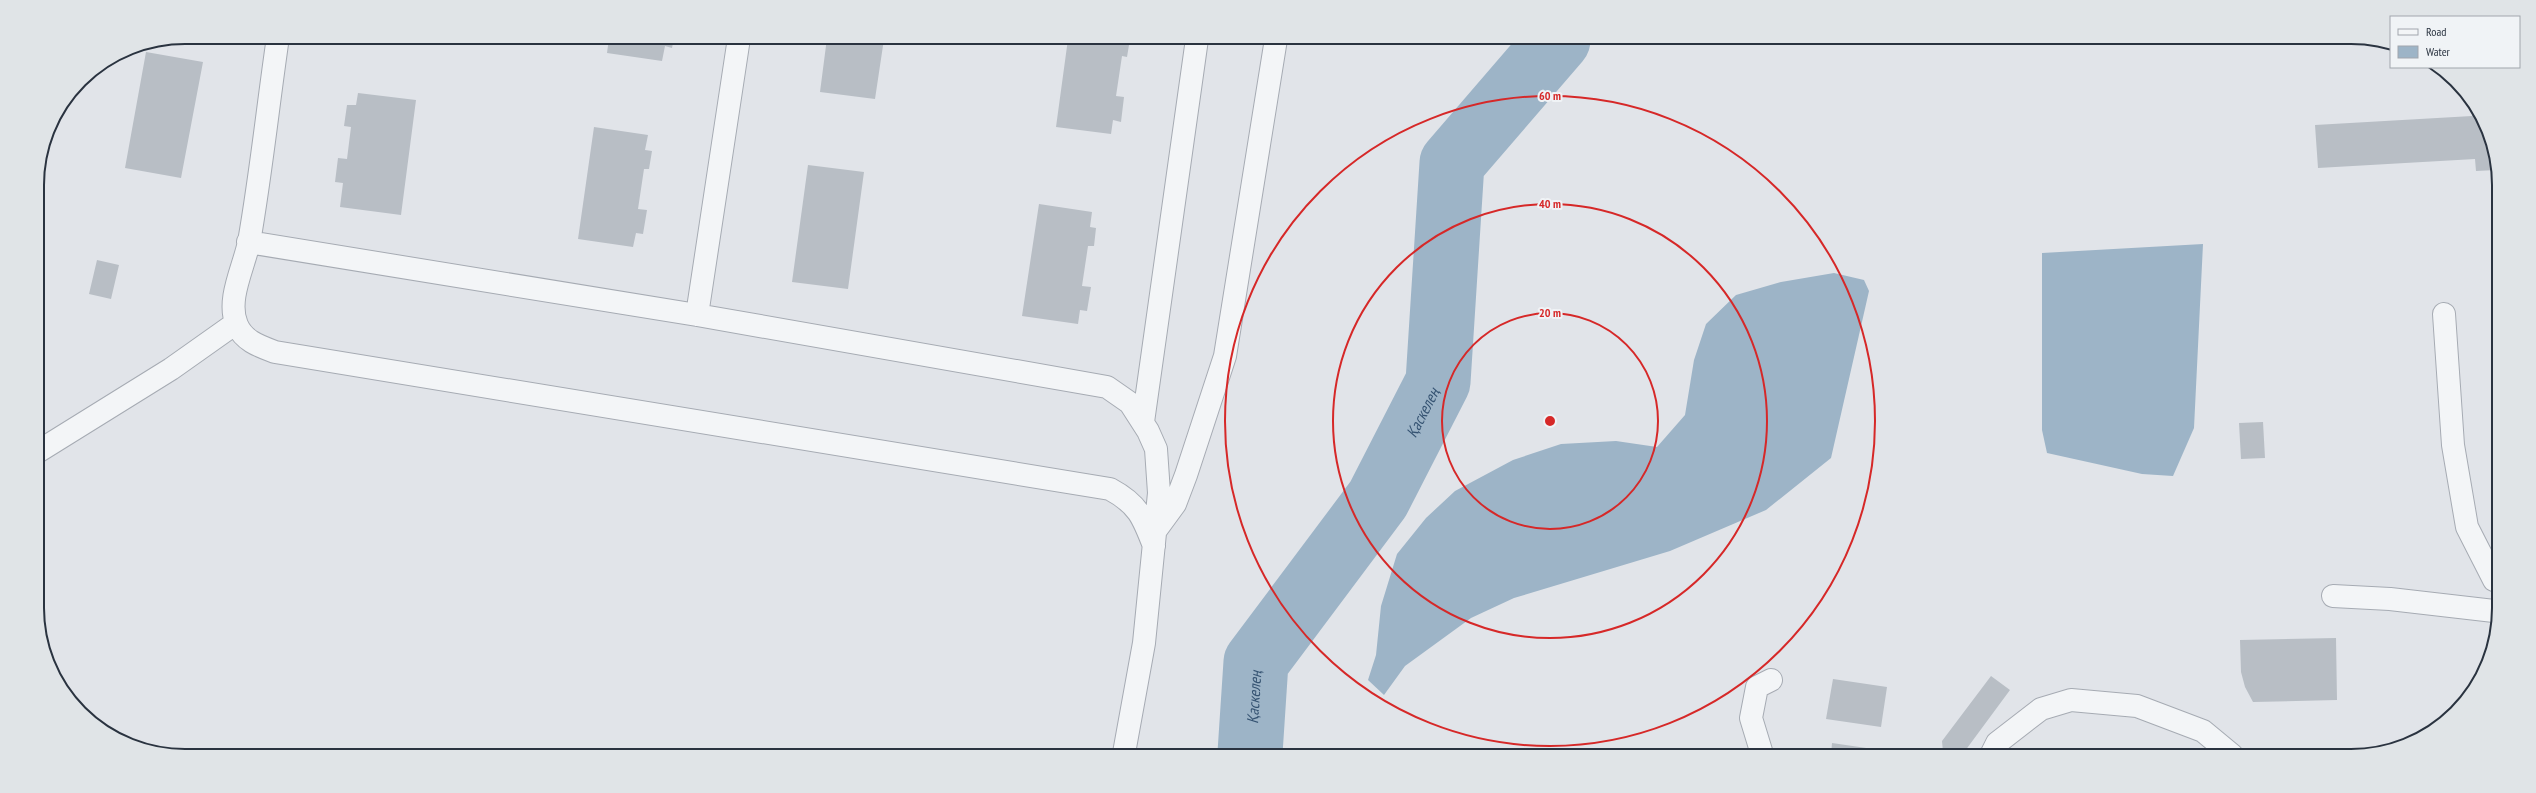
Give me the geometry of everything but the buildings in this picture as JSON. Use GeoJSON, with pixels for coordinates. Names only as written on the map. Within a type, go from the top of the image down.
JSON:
{"type":"FeatureCollection","features":[{"type":"Feature","properties":{"kind":"lane"},"geometry":{"type":"LineString","coordinates":[[277,44],[248,242],[234,298],[236,324],[242,334],[254,344],[275,352],[1110,489],[1126,498],[1140,512],[1155,538]]}},
{"type":"Feature","properties":{"kind":"lane"},"geometry":{"type":"LineString","coordinates":[[697,315],[738,44]]}},
{"type":"Feature","properties":{"kind":"lane"},"geometry":{"type":"LineString","coordinates":[[1143,422],[1196,44]]}},
{"type":"Feature","properties":{"kind":"lane"},"geometry":{"type":"LineString","coordinates":[[1155,538],[1175,504],[1186,475],[1224,356],[1275,44]]}},
{"type":"Feature","properties":{"kind":"lane"},"geometry":{"type":"LineString","coordinates":[[248,242],[697,315],[1107,387],[1130,403],[1143,422],[1156,449],[1159,493],[1144,643],[1125,749]]}},
{"type":"Feature","properties":{"kind":"lane"},"geometry":{"type":"LineString","coordinates":[[2444,314],[2453,445],[2467,527],[2492,576]]}},
{"type":"Feature","properties":{"kind":"lane"},"geometry":{"type":"LineString","coordinates":[[44,448],[171,369],[236,324]]}},
{"type":"Feature","properties":{"kind":"lane"},"geometry":{"type":"LineString","coordinates":[[2333,596],[2390,599],[2492,611]]}},
{"type":"Feature","properties":{"kind":"lane"},"geometry":{"type":"LineString","coordinates":[[1760,749],[1751,718],[1757,687],[1771,680]]}},
{"type":"Feature","properties":{"kind":"lane"},"geometry":{"type":"LineString","coordinates":[[1994,749],[1997,743],[2041,709],[2071,700],[2137,706],[2203,731],[2225,749]]}},
{"type":"Feature","properties":{"kind":"water"},"geometry":{"type":"Polygon","coordinates":[[[2203,244],[2194,428],[2173,476],[2142,474],[2047,453],[2042,430],[2042,253],[2203,244]]]}},
{"type":"Feature","properties":{"kind":"water"},"geometry":{"type":"Polygon","coordinates":[[[1834,273],[1864,280],[1869,291],[1831,458],[1766,510],[1670,551],[1514,598],[1471,618],[1405,666],[1384,695],[1368,680],[1376,655],[1381,606],[1397,554],[1426,518],[1455,491],[1513,460],[1561,444],[1616,441],[1657,447],[1685,415],[1694,360],[1706,324],[1736,295],[1781,282],[1834,273]]]}},
{"type":"Feature","properties":{"kind":"waterway","name":"Қаскелең"},"geometry":{"type":"LineString","coordinates":[[1250,749],[1256,662],[1378,499],[1438,382],[1452,163],[1555,44]]}}]}
